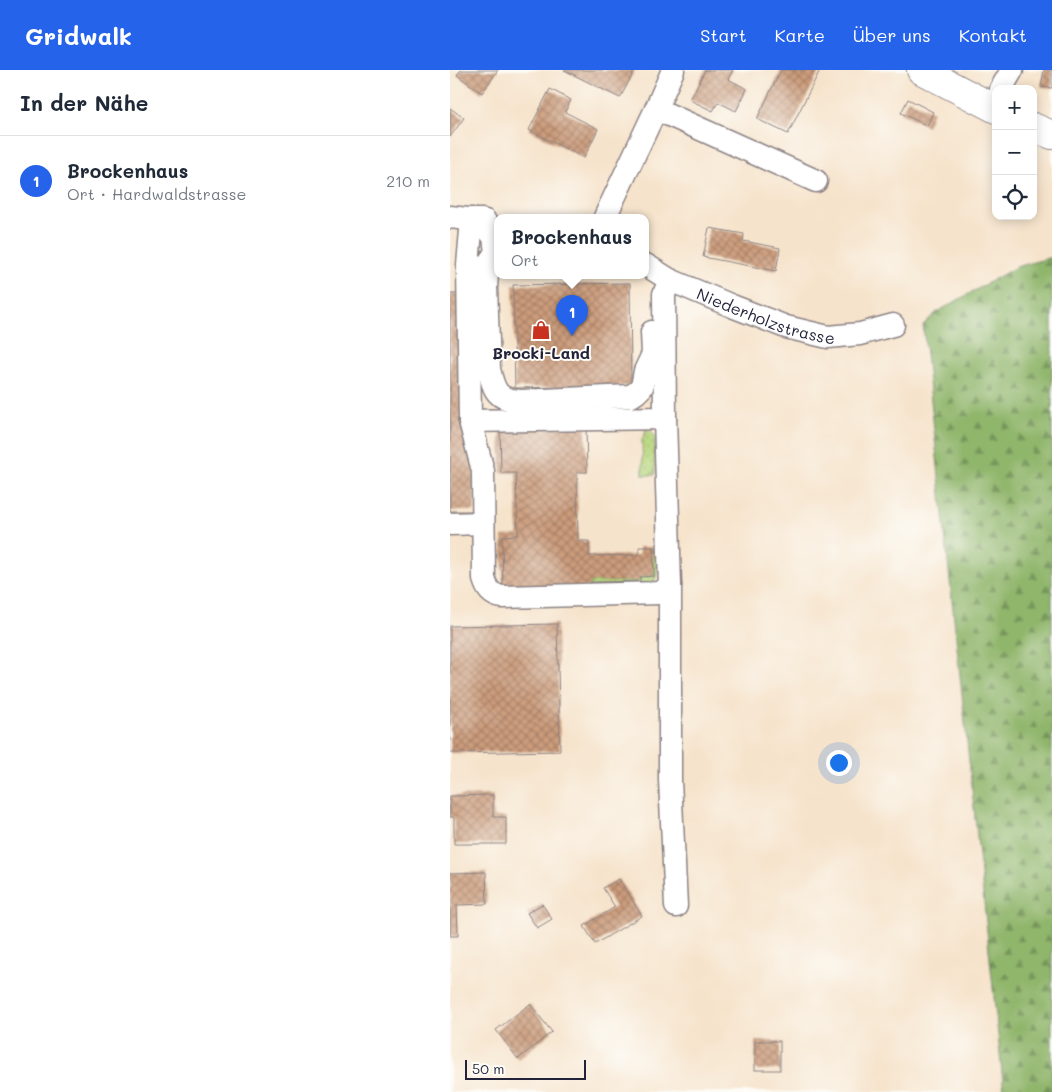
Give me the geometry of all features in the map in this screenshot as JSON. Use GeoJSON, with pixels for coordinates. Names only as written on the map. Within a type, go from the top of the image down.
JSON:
{"type":"FeatureCollection","features":[{"type":"Feature","properties":{"kind":"main road"},"geometry":{"type":"LineString","coordinates":[[922,70],[992,99]]}},
{"type":"Feature","properties":{"kind":"main road"},"geometry":{"type":"LineString","coordinates":[[1037,129],[1052,135]]}},
{"type":"Feature","properties":{"kind":"street"},"geometry":{"type":"LineString","coordinates":[[606,214],[673,70]]}},
{"type":"Feature","properties":{"kind":"street"},"geometry":{"type":"LineString","coordinates":[[1004,85],[1012,70]]}},
{"type":"Feature","properties":{"kind":"street"},"geometry":{"type":"LineString","coordinates":[[656,109],[816,181]]}},
{"type":"Feature","properties":{"kind":"street"},"geometry":{"type":"LineString","coordinates":[[494,237],[475,220],[459,265],[470,421],[483,472],[484,579],[486,586],[495,596],[502,597],[661,593],[670,585]]}},
{"type":"Feature","properties":{"kind":"street"},"geometry":{"type":"LineString","coordinates":[[494,255],[488,264],[486,287],[489,369],[498,395],[509,401],[631,396],[642,387],[645,370],[652,354],[652,327],[664,327]]}},
{"type":"Feature","properties":{"kind":"street","name":"Niederholzstrasse"},"geometry":{"type":"LineString","coordinates":[[649,267],[670,280],[786,327],[828,337],[860,334],[893,325]]}},
{"type":"Feature","properties":{"kind":"street"},"geometry":{"type":"LineString","coordinates":[[670,280],[664,294],[664,327],[670,585],[670,780],[676,906]]}},
{"type":"Feature","properties":{"kind":"street"},"geometry":{"type":"LineString","coordinates":[[470,421],[665,418]]}},
{"type":"Feature","properties":{"kind":"street"},"geometry":{"type":"LineString","coordinates":[[450,524],[483,523]]}},
{"type":"Feature","properties":{"kind":"green space"},"geometry":{"type":"Polygon","coordinates":[[[1052,257],[1052,1092],[1004,1092],[923,325],[937,312],[1016,267],[1052,257]]]}},
{"type":"Feature","properties":{"kind":"green space"},"geometry":{"type":"Polygon","coordinates":[[[643,425],[655,438],[655,475],[643,475],[642,439],[646,432],[643,425]]]}},
{"type":"Feature","properties":{"kind":"green space"},"geometry":{"type":"Polygon","coordinates":[[[653,547],[658,547],[658,570],[653,583],[590,591],[590,582],[639,581],[640,577],[654,576],[653,547]]]}},
{"type":"Feature","properties":{"kind":"building"},"geometry":{"type":"Polygon","coordinates":[[[461,70],[498,70],[482,93],[457,75],[461,70]]]}},
{"type":"Feature","properties":{"kind":"building"},"geometry":{"type":"Polygon","coordinates":[[[564,70],[635,70],[620,98],[564,70]]]}},
{"type":"Feature","properties":{"kind":"building"},"geometry":{"type":"Polygon","coordinates":[[[705,70],[733,70],[728,79],[747,89],[736,111],[718,102],[713,111],[690,100],[705,70]]]}},
{"type":"Feature","properties":{"kind":"building"},"geometry":{"type":"Polygon","coordinates":[[[781,70],[820,70],[788,134],[757,119],[781,70]]]}},
{"type":"Feature","properties":{"kind":"building"},"geometry":{"type":"Polygon","coordinates":[[[1044,70],[1052,70],[1052,88],[1041,87],[1044,70]]]}},
{"type":"Feature","properties":{"kind":"building"},"geometry":{"type":"Polygon","coordinates":[[[550,89],[571,100],[565,112],[598,129],[584,158],[529,130],[550,89]]]}},
{"type":"Feature","properties":{"kind":"building"},"geometry":{"type":"Polygon","coordinates":[[[908,99],[933,112],[927,126],[901,113],[908,99]]]}},
{"type":"Feature","properties":{"kind":"building"},"geometry":{"type":"Polygon","coordinates":[[[450,108],[464,118],[450,137],[450,108]]]}},
{"type":"Feature","properties":{"kind":"building"},"geometry":{"type":"Polygon","coordinates":[[[709,228],[744,234],[743,241],[780,248],[776,271],[703,257],[709,228]]]}},
{"type":"Feature","properties":{"kind":"building"},"geometry":{"type":"Polygon","coordinates":[[[630,283],[631,386],[515,388],[513,285],[630,283]]]}},
{"type":"Feature","properties":{"kind":"building"},"geometry":{"type":"Polygon","coordinates":[[[450,294],[471,294],[475,511],[450,511],[450,294]]]}},
{"type":"Feature","properties":{"kind":"building"},"geometry":{"type":"Polygon","coordinates":[[[586,427],[587,472],[577,472],[578,541],[589,541],[589,556],[639,555],[639,547],[653,547],[654,576],[640,577],[640,581],[590,582],[590,587],[503,589],[502,536],[518,535],[516,473],[501,473],[500,428],[586,427]]]}},
{"type":"Feature","properties":{"kind":"building"},"geometry":{"type":"Polygon","coordinates":[[[557,624],[560,751],[450,753],[450,626],[557,624]]]}},
{"type":"Feature","properties":{"kind":"building"},"geometry":{"type":"Polygon","coordinates":[[[493,795],[493,817],[506,817],[506,844],[454,844],[454,817],[450,817],[450,796],[493,795]]]}},
{"type":"Feature","properties":{"kind":"building"},"geometry":{"type":"Polygon","coordinates":[[[486,872],[487,904],[457,905],[458,936],[450,936],[450,873],[486,872]]]}},
{"type":"Feature","properties":{"kind":"building"},"geometry":{"type":"Polygon","coordinates":[[[619,879],[642,916],[595,944],[584,926],[615,907],[603,888],[619,879]]]}},
{"type":"Feature","properties":{"kind":"building"},"geometry":{"type":"Polygon","coordinates":[[[542,904],[552,919],[537,928],[527,913],[542,904]]]}},
{"type":"Feature","properties":{"kind":"building"},"geometry":{"type":"Polygon","coordinates":[[[530,1004],[552,1032],[518,1059],[496,1030],[530,1004]]]}},
{"type":"Feature","properties":{"kind":"building"},"geometry":{"type":"Polygon","coordinates":[[[755,1041],[780,1041],[780,1070],[755,1070],[755,1041]]]}},
{"type":"Feature","properties":{"kind":"place","name":"Brocki-Land"},"geometry":{"type":"Point","coordinates":[541,330]}},
{"type":"Feature","properties":{"kind":"place","name":"Brockenhaus"},"geometry":{"type":"Point","coordinates":[572,336]}}]}
